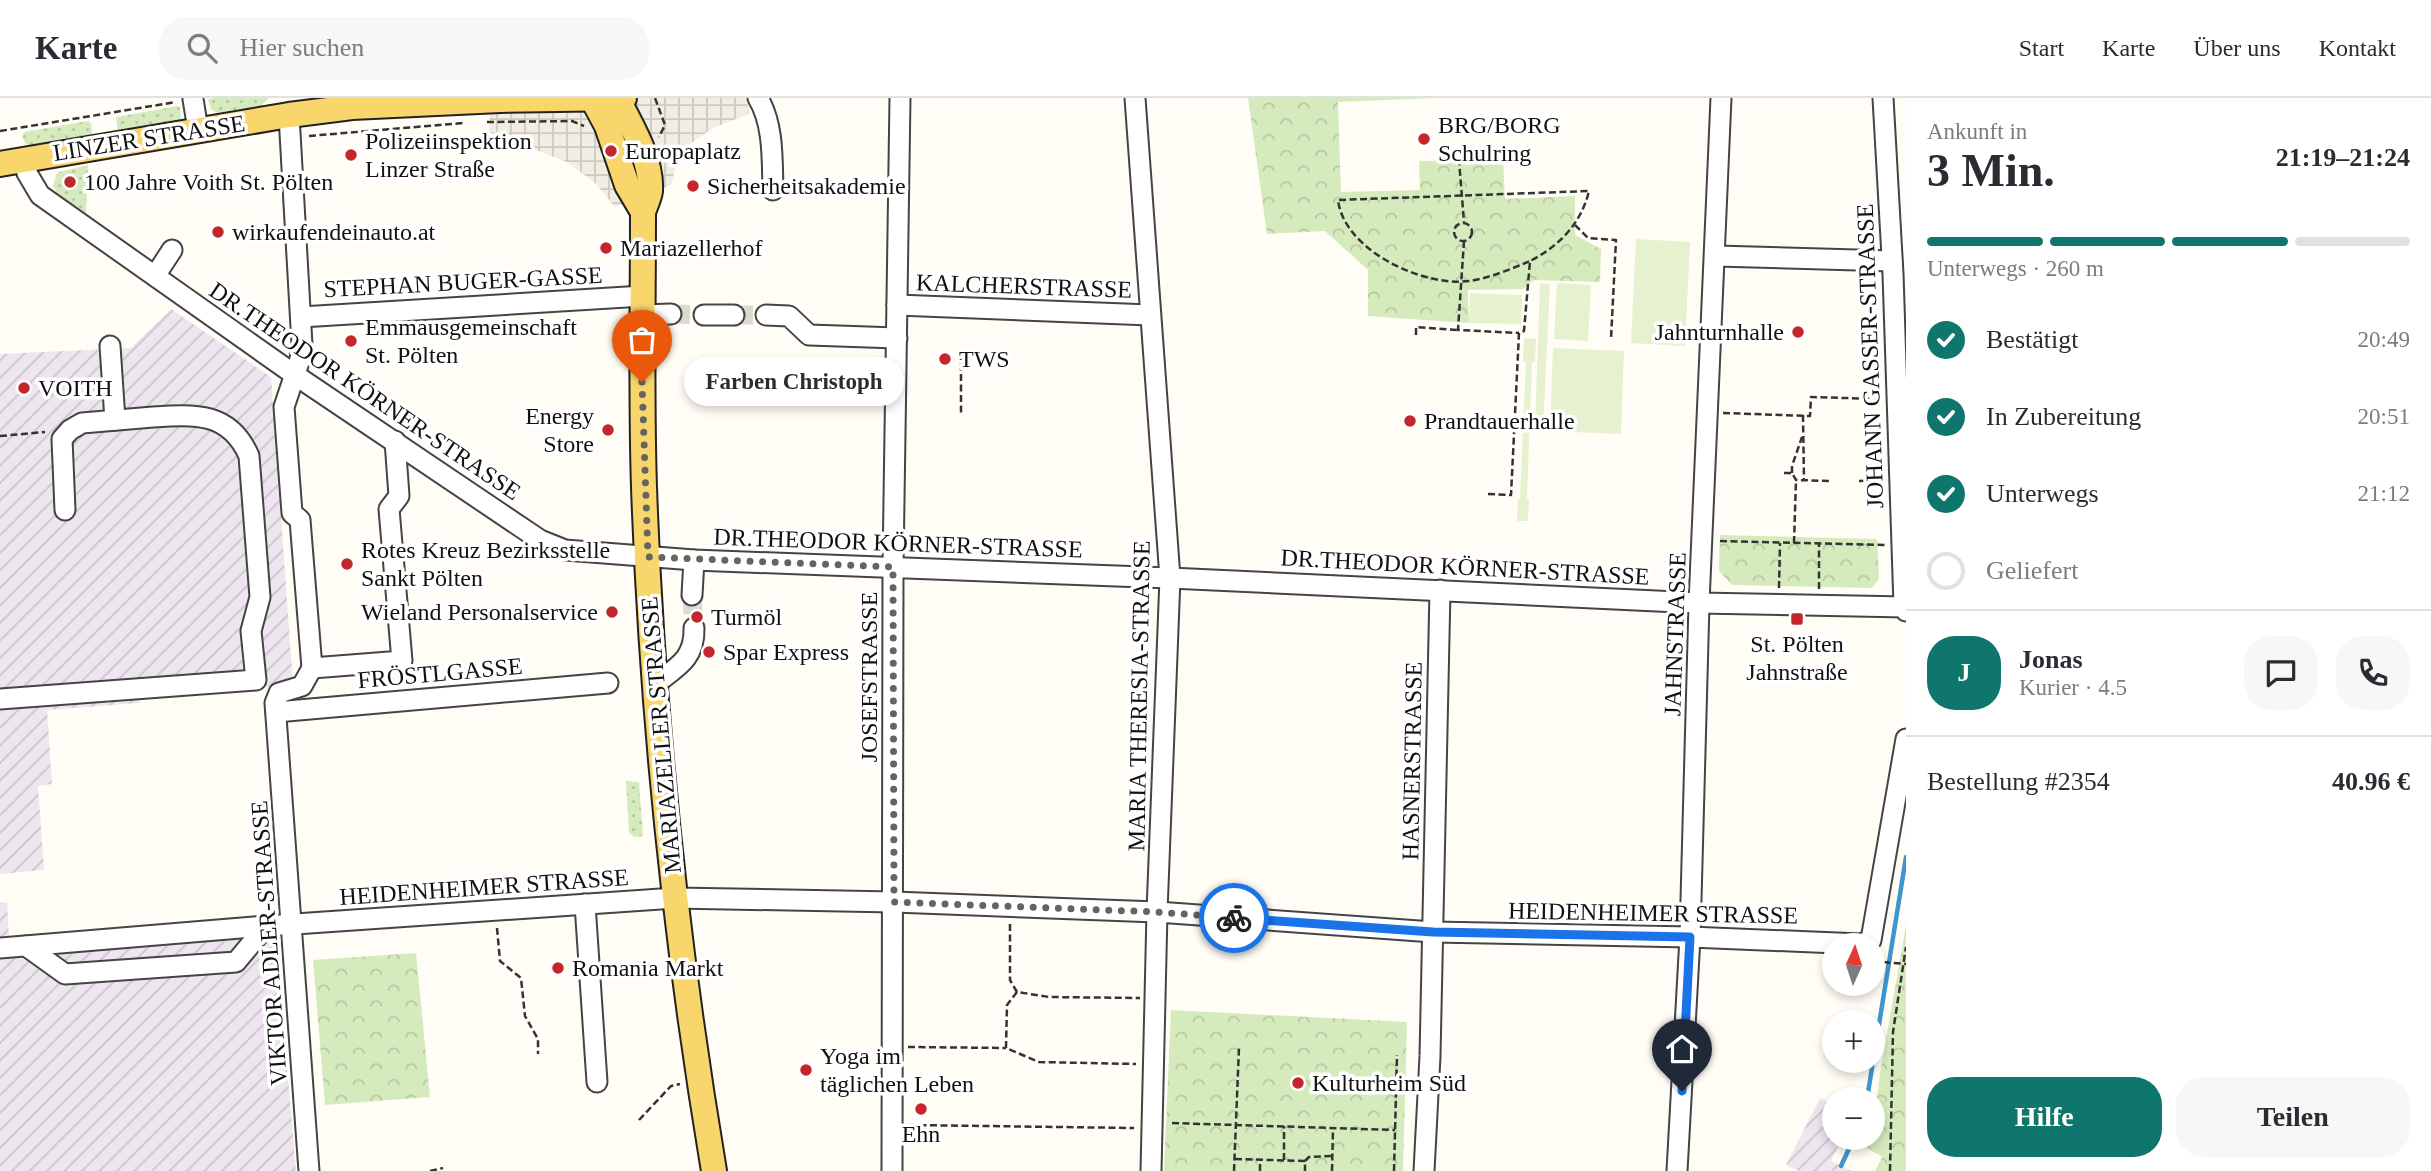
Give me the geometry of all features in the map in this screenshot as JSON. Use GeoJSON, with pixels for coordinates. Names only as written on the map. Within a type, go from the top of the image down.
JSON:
{"type":"FeatureCollection","features":[{"type":"Feature","properties":{"kind":"main road","name":"MARIAZELLER STRASSE"},"geometry":{"type":"LineString","coordinates":[[592,98],[607,126],[627,185],[643,212]]}},
{"type":"Feature","properties":{"kind":"main road","name":"MARIAZELLER STRASSE"},"geometry":{"type":"LineString","coordinates":[[617,98],[637,135],[650,192],[643,212],[638,302],[655,684],[674,898],[714,1171]]}},
{"type":"Feature","properties":{"kind":"main road","name":"LINZER STRASSE"},"geometry":{"type":"LineString","coordinates":[[0,164],[198,130],[290,126],[389,104],[500,99],[624,98]]}},
{"type":"Feature","properties":{"kind":"street"},"geometry":{"type":"LineString","coordinates":[[758,98],[766,111],[773,190]]}},
{"type":"Feature","properties":{"kind":"street","name":"JOSEFSTRASSE"},"geometry":{"type":"LineString","coordinates":[[892,1171],[893,567],[901,98]]}},
{"type":"Feature","properties":{"kind":"street","name":"MARIA THERESIA-STRASSE"},"geometry":{"type":"LineString","coordinates":[[1135,98],[1170,578],[1157,912],[1151,1171]]}},
{"type":"Feature","properties":{"kind":"street","name":"JAHNSTRASSE"},"geometry":{"type":"LineString","coordinates":[[1677,1171],[1690,937],[1699,603],[1721,98]]}},
{"type":"Feature","properties":{"kind":"street","name":"JOHANN GASSER-STRASSE"},"geometry":{"type":"LineString","coordinates":[[1883,98],[1898,213],[1892,261],[1905,608]]}},
{"type":"Feature","properties":{"kind":"street"},"geometry":{"type":"LineString","coordinates":[[193,99],[198,130]]}},
{"type":"Feature","properties":{"kind":"street"},"geometry":{"type":"LineString","coordinates":[[276,712],[275,703],[279,693],[302,686],[312,668],[300,520],[292,513],[284,407],[302,345],[290,126]]}},
{"type":"Feature","properties":{"kind":"street","name":"DR.THEODOR KÖRNER-STRASSE"},"geometry":{"type":"LineString","coordinates":[[24,159],[27,173],[40,195],[295,375],[551,545],[565,550],[695,560],[1170,578],[1699,603],[1905,608]]}},
{"type":"Feature","properties":{"kind":"street"},"geometry":{"type":"LineString","coordinates":[[155,276],[172,250]]}},
{"type":"Feature","properties":{"kind":"street"},"geometry":{"type":"LineString","coordinates":[[1716,256],[1892,261]]}},
{"type":"Feature","properties":{"kind":"street","name":"STEPHAN BUGER-GASSE"},"geometry":{"type":"LineString","coordinates":[[302,317],[638,302],[671,314]]}},
{"type":"Feature","properties":{"kind":"street","name":"KALCHERSTRASSE"},"geometry":{"type":"LineString","coordinates":[[897,305],[1150,315]]}},
{"type":"Feature","properties":{"kind":"street"},"geometry":{"type":"LineString","coordinates":[[704,315],[734,315]]}},
{"type":"Feature","properties":{"kind":"street"},"geometry":{"type":"LineString","coordinates":[[766,316],[789,316],[809,335],[897,338]]}},
{"type":"Feature","properties":{"kind":"street"},"geometry":{"type":"LineString","coordinates":[[110,346],[115,420]]}},
{"type":"Feature","properties":{"kind":"street"},"geometry":{"type":"LineString","coordinates":[[0,699],[256,680],[251,631],[260,597],[249,456],[242,439],[212,419],[192,414],[82,423],[69,430],[62,439],[65,510]]}},
{"type":"Feature","properties":{"kind":"street"},"geometry":{"type":"LineString","coordinates":[[312,668],[402,661],[389,509],[399,496],[395,442]]}},
{"type":"Feature","properties":{"kind":"street"},"geometry":{"type":"LineString","coordinates":[[692,595],[695,560]]}},
{"type":"Feature","properties":{"kind":"street","name":"HASNERSTRASSE"},"geometry":{"type":"LineString","coordinates":[[1433,932],[1440,590]]}},
{"type":"Feature","properties":{"kind":"street"},"geometry":{"type":"LineString","coordinates":[[655,684],[686,659],[694,640],[694,628]]}},
{"type":"Feature","properties":{"kind":"street","name":"FRÖSTLGASSE"},"geometry":{"type":"LineString","coordinates":[[276,712],[608,683]]}},
{"type":"Feature","properties":{"kind":"street","name":"VIKTOR ADLER-STRASSE"},"geometry":{"type":"LineString","coordinates":[[276,712],[309,1171]]}},
{"type":"Feature","properties":{"kind":"street","name":"HEIDENHEIMER STRASSE"},"geometry":{"type":"LineString","coordinates":[[0,948],[266,926],[674,898],[894,902],[1157,912],[1433,932],[1690,937],[1861,944],[1871,940],[1906,739]]}},
{"type":"Feature","properties":{"kind":"street"},"geometry":{"type":"LineString","coordinates":[[585,904],[597,1082]]}},
{"type":"Feature","properties":{"kind":"street"},"geometry":{"type":"LineString","coordinates":[[26,946],[65,974],[236,962],[266,926]]}},
{"type":"Feature","properties":{"kind":"street"},"geometry":{"type":"LineString","coordinates":[[1424,1171],[1433,932]]}},
{"type":"Feature","properties":{"kind":"path"},"geometry":{"type":"LineString","coordinates":[[656,98],[665,125],[659,139]]}},
{"type":"Feature","properties":{"kind":"path"},"geometry":{"type":"LineString","coordinates":[[0,131],[193,99]]}},
{"type":"Feature","properties":{"kind":"path"},"geometry":{"type":"LineString","coordinates":[[487,122],[572,121],[583,125],[590,134]]}},
{"type":"Feature","properties":{"kind":"path"},"geometry":{"type":"LineString","coordinates":[[290,126],[470,123]]}},
{"type":"Feature","properties":{"kind":"path"},"geometry":{"type":"LineString","coordinates":[[1458,148],[1464,222]]}},
{"type":"Feature","properties":{"kind":"path"},"geometry":{"type":"LineString","coordinates":[[1589,191],[1575,225],[1548,251],[1530,261],[1492,275],[1461,281],[1443,280],[1409,271],[1383,259],[1347,226],[1339,211],[1338,200],[1589,191]]}},
{"type":"Feature","properties":{"kind":"path"},"geometry":{"type":"LineString","coordinates":[[1464,222],[1471,227],[1472,233],[1469,239],[1464,241],[1455,237],[1453,231],[1458,223],[1464,222]]}},
{"type":"Feature","properties":{"kind":"path"},"geometry":{"type":"LineString","coordinates":[[1575,225],[1588,238],[1616,240],[1611,339]]}},
{"type":"Feature","properties":{"kind":"path"},"geometry":{"type":"LineString","coordinates":[[1458,330],[1464,241]]}},
{"type":"Feature","properties":{"kind":"path"},"geometry":{"type":"LineString","coordinates":[[1416,335],[1416,327],[1519,333],[1524,331],[1530,261]]}},
{"type":"Feature","properties":{"kind":"path"},"geometry":{"type":"LineString","coordinates":[[1488,494],[1511,495],[1519,333]]}},
{"type":"Feature","properties":{"kind":"path"},"geometry":{"type":"LineString","coordinates":[[958,356],[961,356],[961,416]]}},
{"type":"Feature","properties":{"kind":"path"},"geometry":{"type":"LineString","coordinates":[[1708,412],[1810,416],[1811,397],[1897,399]]}},
{"type":"Feature","properties":{"kind":"path"},"geometry":{"type":"LineString","coordinates":[[1803,415],[1804,480]]}},
{"type":"Feature","properties":{"kind":"path"},"geometry":{"type":"LineString","coordinates":[[0,436],[69,430]]}},
{"type":"Feature","properties":{"kind":"path"},"geometry":{"type":"LineString","coordinates":[[1791,473],[1804,434]]}},
{"type":"Feature","properties":{"kind":"path"},"geometry":{"type":"LineString","coordinates":[[1784,473],[1791,473]]}},
{"type":"Feature","properties":{"kind":"path"},"geometry":{"type":"LineString","coordinates":[[1791,473],[1796,480],[1794,543]]}},
{"type":"Feature","properties":{"kind":"path"},"geometry":{"type":"LineString","coordinates":[[1796,480],[1830,481]]}},
{"type":"Feature","properties":{"kind":"path"},"geometry":{"type":"LineString","coordinates":[[1859,481],[1900,480]]}},
{"type":"Feature","properties":{"kind":"path"},"geometry":{"type":"LineString","coordinates":[[1702,541],[1902,545]]}},
{"type":"Feature","properties":{"kind":"path"},"geometry":{"type":"LineString","coordinates":[[1779,604],[1780,543]]}},
{"type":"Feature","properties":{"kind":"path"},"geometry":{"type":"LineString","coordinates":[[1818,605],[1819,544]]}},
{"type":"Feature","properties":{"kind":"path"},"geometry":{"type":"LineString","coordinates":[[1010,907],[1010,980],[1017,992]]}},
{"type":"Feature","properties":{"kind":"path"},"geometry":{"type":"LineString","coordinates":[[496,910],[500,961],[521,978],[524,1016],[538,1039],[538,1054]]}},
{"type":"Feature","properties":{"kind":"path"},"geometry":{"type":"LineString","coordinates":[[1890,1171],[1893,1032],[1906,947]]}},
{"type":"Feature","properties":{"kind":"path"},"geometry":{"type":"LineString","coordinates":[[1885,962],[1903,964]]}},
{"type":"Feature","properties":{"kind":"path"},"geometry":{"type":"LineString","coordinates":[[1017,992],[1049,997],[1155,999]]}},
{"type":"Feature","properties":{"kind":"path"},"geometry":{"type":"LineString","coordinates":[[1006,1048],[1007,1005],[1017,992]]}},
{"type":"Feature","properties":{"kind":"path"},"geometry":{"type":"LineString","coordinates":[[893,1047],[1006,1048],[1039,1062],[1154,1064]]}},
{"type":"Feature","properties":{"kind":"path"},"geometry":{"type":"LineString","coordinates":[[1234,1171],[1239,1047]]}},
{"type":"Feature","properties":{"kind":"path"},"geometry":{"type":"LineString","coordinates":[[1394,1171],[1397,1055]]}},
{"type":"Feature","properties":{"kind":"path"},"geometry":{"type":"LineString","coordinates":[[639,1120],[671,1086],[700,1080]]}},
{"type":"Feature","properties":{"kind":"path"},"geometry":{"type":"LineString","coordinates":[[1172,1123],[1395,1130]]}},
{"type":"Feature","properties":{"kind":"path"},"geometry":{"type":"LineString","coordinates":[[892,1125],[1153,1128]]}},
{"type":"Feature","properties":{"kind":"path"},"geometry":{"type":"LineString","coordinates":[[1284,1126],[1284,1160]]}},
{"type":"Feature","properties":{"kind":"path"},"geometry":{"type":"LineString","coordinates":[[1332,1171],[1333,1128]]}},
{"type":"Feature","properties":{"kind":"path"},"geometry":{"type":"LineString","coordinates":[[1234,1159],[1305,1161],[1309,1157],[1332,1156]]}},
{"type":"Feature","properties":{"kind":"path"},"geometry":{"type":"LineString","coordinates":[[1260,1171],[1261,1159]]}},
{"type":"Feature","properties":{"kind":"path"},"geometry":{"type":"LineString","coordinates":[[1305,1161],[1305,1171]]}},
{"type":"Feature","properties":{"kind":"path"},"geometry":{"type":"LineString","coordinates":[[430,1171],[443,1168]]}},
{"type":"Feature","properties":{"kind":"shaded area","name":"Europaplatz"},"geometry":{"type":"Polygon","coordinates":[[[491,98],[747,98],[749,114],[713,128],[690,144],[678,159],[671,185],[615,207],[595,183],[567,162],[489,132],[491,98]]]}},
{"type":"Feature","properties":{"kind":"shaded area","name":"VOITH"},"geometry":{"type":"Polygon","coordinates":[[[171,309],[271,377],[293,685],[140,696],[140,703],[47,710],[52,784],[38,786],[44,870],[0,874],[0,354],[131,348],[171,309]]]}},
{"type":"Feature","properties":{"kind":"shaded area"},"geometry":{"type":"Polygon","coordinates":[[[7,902],[10,957],[264,937],[277,948],[296,1171],[0,1171],[0,903],[7,902]]]}},
{"type":"Feature","properties":{"kind":"shaded area"},"geometry":{"type":"Polygon","coordinates":[[[1820,1098],[1822,1099],[1822,1150],[1836,1150],[1831,1161],[1851,1171],[1799,1171],[1786,1165],[1820,1098]]]}},
{"type":"Feature","properties":{"kind":"green space"},"geometry":{"type":"Polygon","coordinates":[[[269,98],[261,106],[217,113],[211,109],[208,99],[269,98]]]}},
{"type":"Feature","properties":{"kind":"green space"},"geometry":{"type":"Polygon","coordinates":[[[1248,98],[1436,98],[1338,102],[1341,192],[1420,190],[1419,161],[1503,160],[1505,199],[1575,196],[1575,235],[1601,249],[1600,282],[1534,280],[1523,289],[1468,290],[1469,323],[1368,316],[1368,270],[1325,231],[1267,234],[1248,98]]]}},
{"type":"Feature","properties":{"kind":"green space"},"geometry":{"type":"Polygon","coordinates":[[[178,106],[181,119],[179,122],[118,132],[116,117],[178,106]]]}},
{"type":"Feature","properties":{"kind":"green space"},"geometry":{"type":"Polygon","coordinates":[[[88,121],[91,123],[90,138],[34,147],[26,144],[22,136],[24,132],[88,121]]]}},
{"type":"Feature","properties":{"kind":"green space"},"geometry":{"type":"Polygon","coordinates":[[[88,165],[86,213],[58,195],[53,186],[59,172],[88,165]]]}},
{"type":"Feature","properties":{"kind":"green space"},"geometry":{"type":"Polygon","coordinates":[[[1636,239],[1690,242],[1685,346],[1631,343],[1636,239]]]}},
{"type":"Feature","properties":{"kind":"green space"},"geometry":{"type":"Polygon","coordinates":[[[1540,283],[1550,284],[1543,429],[1535,429],[1540,283]]]}},
{"type":"Feature","properties":{"kind":"green space"},"geometry":{"type":"Polygon","coordinates":[[[1557,283],[1591,285],[1588,341],[1554,339],[1557,283]]]}},
{"type":"Feature","properties":{"kind":"green space"},"geometry":{"type":"Polygon","coordinates":[[[1470,293],[1522,295],[1521,324],[1469,323],[1470,293]]]}},
{"type":"Feature","properties":{"kind":"green space"},"geometry":{"type":"Polygon","coordinates":[[[1524,338],[1536,339],[1535,362],[1532,362],[1528,521],[1517,521],[1526,362],[1523,361],[1524,338]]]}},
{"type":"Feature","properties":{"kind":"green space"},"geometry":{"type":"Polygon","coordinates":[[[1553,348],[1624,351],[1621,434],[1550,431],[1553,348]]]}},
{"type":"Feature","properties":{"kind":"green space"},"geometry":{"type":"Polygon","coordinates":[[[1720,535],[1877,539],[1879,579],[1872,588],[1732,585],[1719,571],[1720,535]]]}},
{"type":"Feature","properties":{"kind":"green space"},"geometry":{"type":"Polygon","coordinates":[[[626,781],[639,782],[643,836],[634,837],[629,832],[626,781]]]}},
{"type":"Feature","properties":{"kind":"green space"},"geometry":{"type":"Polygon","coordinates":[[[1906,925],[1906,1171],[1875,1171],[1882,1157],[1870,1150],[1885,1150],[1885,1087],[1878,1087],[1880,1073],[1885,1073],[1885,1045],[1906,925]]]}},
{"type":"Feature","properties":{"kind":"green space"},"geometry":{"type":"Polygon","coordinates":[[[416,953],[430,1097],[325,1105],[313,960],[416,953]]]}},
{"type":"Feature","properties":{"kind":"green space"},"geometry":{"type":"Polygon","coordinates":[[[1171,1010],[1407,1022],[1403,1171],[1164,1171],[1171,1010]]]}},
{"type":"Feature","properties":{"kind":"waterway"},"geometry":{"type":"LineString","coordinates":[[1869,1087],[1906,857]]}},
{"type":"Feature","properties":{"kind":"waterway"},"geometry":{"type":"LineString","coordinates":[[1841,1166],[1848,1150]]}},
{"type":"Feature","properties":{"kind":"tunnel"},"geometry":{"type":"LineString","coordinates":[[671,314],[704,315]]}},
{"type":"Feature","properties":{"kind":"tunnel"},"geometry":{"type":"LineString","coordinates":[[734,315],[766,315]]}},
{"type":"Feature","properties":{"kind":"tunnel"},"geometry":{"type":"LineString","coordinates":[[692,595],[694,628]]}},
{"type":"Feature","properties":{"kind":"way so far"},"geometry":{"type":"LineString","coordinates":[[642,382],[648,557],[893,567],[894,902],[1157,912],[1234,918]]}},
{"type":"Feature","properties":{"kind":"place","name":"BRG/BORG Schulring"},"geometry":{"type":"Point","coordinates":[1424,139]}},
{"type":"Feature","properties":{"kind":"place","name":"Europaplatz"},"geometry":{"type":"Point","coordinates":[611,151]}},
{"type":"Feature","properties":{"kind":"place","name":"Polizeiinspektion Linzer Straße"},"geometry":{"type":"Point","coordinates":[351,155]}},
{"type":"Feature","properties":{"kind":"place","name":"100 Jahre Voith St. Pölten"},"geometry":{"type":"Point","coordinates":[70,182]}},
{"type":"Feature","properties":{"kind":"place","name":"Sicherheitsakademie"},"geometry":{"type":"Point","coordinates":[693,186]}},
{"type":"Feature","properties":{"kind":"place","name":"wirkaufendeinauto.at"},"geometry":{"type":"Point","coordinates":[218,232]}},
{"type":"Feature","properties":{"kind":"place","name":"Mariazellerhof"},"geometry":{"type":"Point","coordinates":[606,248]}},
{"type":"Feature","properties":{"kind":"place","name":"Jahnturnhalle"},"geometry":{"type":"Point","coordinates":[1798,332]}},
{"type":"Feature","properties":{"kind":"place","name":"Emmausgemeinschaft St. Pölten"},"geometry":{"type":"Point","coordinates":[351,341]}},
{"type":"Feature","properties":{"kind":"place","name":"TWS"},"geometry":{"type":"Point","coordinates":[945,359]}},
{"type":"Feature","properties":{"kind":"place","name":"Farben Christoph"},"geometry":{"type":"Point","coordinates":[642,382]}},
{"type":"Feature","properties":{"kind":"place","name":"VOITH"},"geometry":{"type":"Point","coordinates":[24,388]}},
{"type":"Feature","properties":{"kind":"place","name":"Prandtauerhalle"},"geometry":{"type":"Point","coordinates":[1410,421]}},
{"type":"Feature","properties":{"kind":"place","name":"Energy Store"},"geometry":{"type":"Point","coordinates":[608,430]}},
{"type":"Feature","properties":{"kind":"place","name":"Rotes Kreuz Bezirksstelle Sankt Pölten"},"geometry":{"type":"Point","coordinates":[347,564]}},
{"type":"Feature","properties":{"kind":"place","name":"Wieland Personalservice"},"geometry":{"type":"Point","coordinates":[612,612]}},
{"type":"Feature","properties":{"kind":"place","name":"Turmöl"},"geometry":{"type":"Point","coordinates":[697,617]}},
{"type":"Feature","properties":{"kind":"place","name":"St. Pölten Jahnstraße"},"geometry":{"type":"Point","coordinates":[1797,619]}},
{"type":"Feature","properties":{"kind":"place","name":"Spar Express"},"geometry":{"type":"Point","coordinates":[709,652]}},
{"type":"Feature","properties":{"kind":"place","name":"Romania Markt"},"geometry":{"type":"Point","coordinates":[558,968]}},
{"type":"Feature","properties":{"kind":"place","name":"Yoga im täglichen Leben"},"geometry":{"type":"Point","coordinates":[806,1070]}},
{"type":"Feature","properties":{"kind":"place","name":"Kulturheim Süd"},"geometry":{"type":"Point","coordinates":[1298,1083]}},
{"type":"Feature","properties":{"kind":"place","name":"Ehn"},"geometry":{"type":"Point","coordinates":[921,1109]}},
{"type":"Feature","properties":{"kind":"route"},"geometry":{"type":"LineString","coordinates":[[1234,918],[1433,932],[1690,937],[1682,1091]]}}]}
